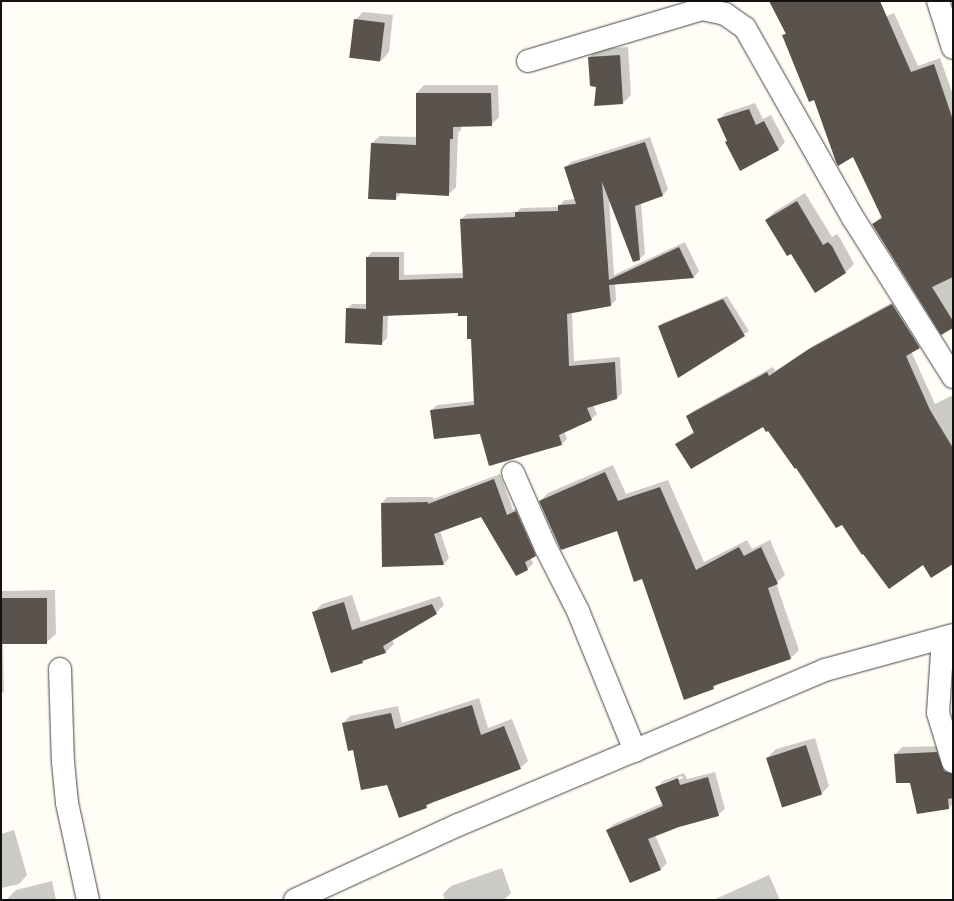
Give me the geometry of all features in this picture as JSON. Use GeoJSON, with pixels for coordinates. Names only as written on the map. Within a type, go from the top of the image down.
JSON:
{"type":"FeatureCollection","features":[{"type":"Feature","properties":{"kind":"street"},"geometry":{"type":"LineString","coordinates":[[938,1],[953,48]]}},
{"type":"Feature","properties":{"kind":"street"},"geometry":{"type":"LineString","coordinates":[[528,61],[702,9],[725,14],[745,28],[853,218],[953,377]]}},
{"type":"Feature","properties":{"kind":"street"},"geometry":{"type":"LineString","coordinates":[[513,472],[546,548],[578,611],[635,750]]}},
{"type":"Feature","properties":{"kind":"street"},"geometry":{"type":"LineString","coordinates":[[295,900],[458,825],[825,670],[948,636],[938,712],[953,762]]}},
{"type":"Feature","properties":{"kind":"street"},"geometry":{"type":"LineString","coordinates":[[60,669],[63,762],[67,803],[88,900]]}},
{"type":"Feature","properties":{"kind":"building"},"geometry":{"type":"Polygon","coordinates":[[[769,1],[880,1],[911,72],[934,64],[953,120],[953,277],[932,287],[953,321],[953,328],[941,335],[872,224],[882,218],[853,157],[838,166],[814,100],[809,102],[782,35],[786,34],[769,1]]]}},
{"type":"Feature","properties":{"kind":"building"},"geometry":{"type":"Polygon","coordinates":[[[354,19],[385,23],[380,61],[349,58],[354,19]]]}},
{"type":"Feature","properties":{"kind":"building"},"geometry":{"type":"Polygon","coordinates":[[[620,55],[623,104],[594,106],[596,87],[590,86],[588,57],[620,55]]]}},
{"type":"Feature","properties":{"kind":"building"},"geometry":{"type":"Polygon","coordinates":[[[416,93],[491,93],[492,126],[453,127],[453,139],[450,139],[449,196],[396,193],[396,200],[368,199],[371,143],[416,145],[416,93]]]}},
{"type":"Feature","properties":{"kind":"building"},"geometry":{"type":"Polygon","coordinates":[[[749,109],[756,125],[764,121],[779,150],[740,171],[725,142],[727,141],[717,119],[749,109]]]}},
{"type":"Feature","properties":{"kind":"building"},"geometry":{"type":"Polygon","coordinates":[[[645,142],[663,196],[635,206],[640,260],[633,262],[602,182],[609,280],[679,247],[694,278],[609,285],[611,306],[567,314],[569,366],[615,362],[617,399],[587,408],[592,420],[559,435],[562,445],[489,466],[480,434],[434,439],[430,410],[474,405],[471,339],[467,339],[467,316],[458,316],[458,313],[383,316],[382,345],[345,343],[346,308],[366,309],[366,257],[399,257],[399,280],[463,278],[460,219],[515,217],[515,212],[558,211],[558,205],[576,204],[564,167],[645,142]]]}},
{"type":"Feature","properties":{"kind":"building"},"geometry":{"type":"Polygon","coordinates":[[[797,201],[823,245],[828,242],[832,246],[846,273],[815,293],[791,254],[787,256],[765,220],[797,201]]]}},
{"type":"Feature","properties":{"kind":"building"},"geometry":{"type":"Polygon","coordinates":[[[723,299],[745,336],[678,378],[658,326],[723,299]]]}},
{"type":"Feature","properties":{"kind":"building"},"geometry":{"type":"Polygon","coordinates":[[[892,304],[920,348],[906,356],[930,410],[953,448],[953,564],[931,578],[923,565],[889,589],[863,554],[862,555],[842,525],[836,528],[796,468],[795,469],[768,431],[766,432],[763,427],[691,469],[675,444],[694,433],[686,416],[767,372],[769,376],[809,349],[892,304]]]}},
{"type":"Feature","properties":{"kind":"building"},"geometry":{"type":"Polygon","coordinates":[[[605,472],[618,501],[660,487],[696,570],[739,547],[744,556],[761,547],[778,584],[768,588],[791,659],[713,686],[714,689],[684,700],[642,579],[634,582],[617,531],[561,550],[539,501],[605,472]]]}},
{"type":"Feature","properties":{"kind":"building"},"geometry":{"type":"Polygon","coordinates":[[[494,479],[507,515],[516,511],[536,556],[525,562],[528,570],[516,576],[481,517],[434,534],[444,565],[382,567],[381,503],[428,502],[428,504],[494,479]]]}},
{"type":"Feature","properties":{"kind":"building"},"geometry":{"type":"Polygon","coordinates":[[[1,598],[47,598],[47,644],[1,644],[1,598]]]}},
{"type":"Feature","properties":{"kind":"building"},"geometry":{"type":"Polygon","coordinates":[[[344,602],[352,630],[432,604],[437,614],[383,646],[386,653],[362,661],[363,663],[331,673],[312,612],[344,602]]]}},
{"type":"Feature","properties":{"kind":"building"},"geometry":{"type":"Polygon","coordinates":[[[472,705],[481,735],[504,726],[521,769],[426,805],[427,808],[399,818],[387,785],[361,790],[353,750],[348,751],[342,723],[391,713],[395,729],[472,705]]]}},
{"type":"Feature","properties":{"kind":"building"},"geometry":{"type":"Polygon","coordinates":[[[806,745],[822,794],[782,807],[766,758],[806,745]]]}},
{"type":"Feature","properties":{"kind":"building"},"geometry":{"type":"Polygon","coordinates":[[[937,752],[944,771],[953,774],[953,798],[948,799],[949,809],[917,814],[910,783],[896,783],[894,754],[937,752]]]}},
{"type":"Feature","properties":{"kind":"building"},"geometry":{"type":"Polygon","coordinates":[[[708,777],[719,816],[679,827],[648,839],[661,870],[630,883],[606,830],[663,806],[655,787],[678,778],[680,785],[708,777]]]}}]}
